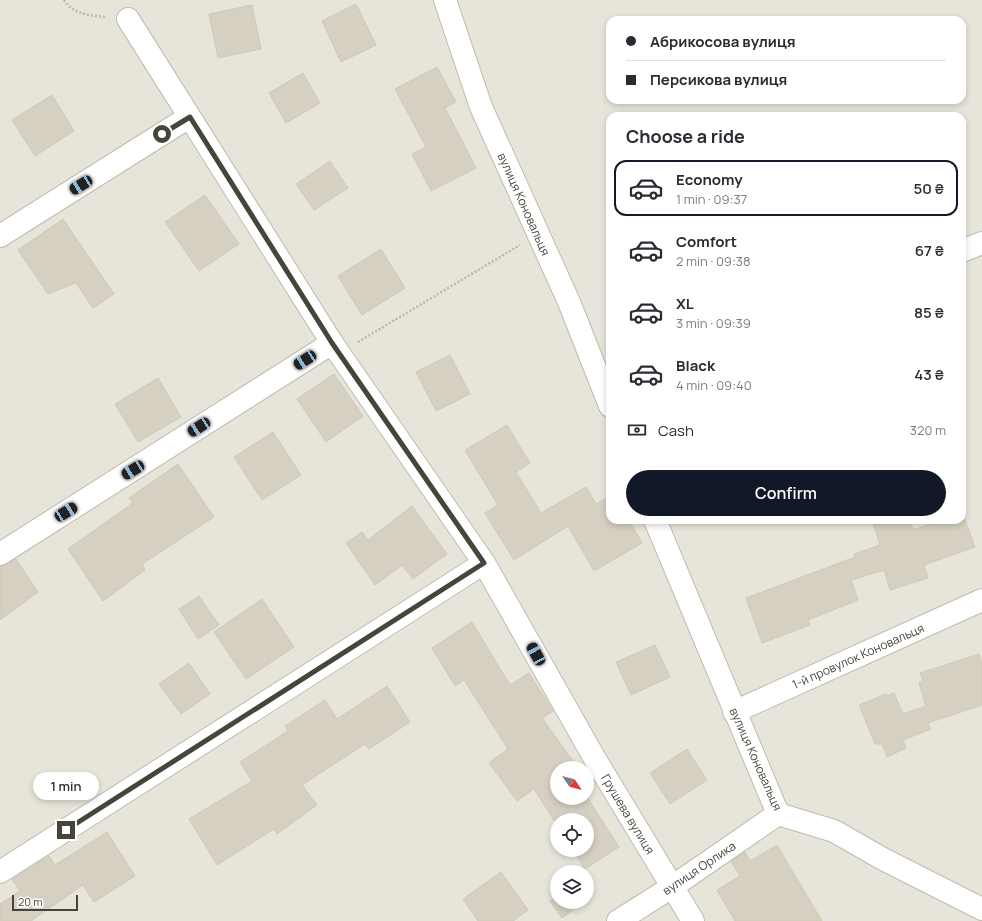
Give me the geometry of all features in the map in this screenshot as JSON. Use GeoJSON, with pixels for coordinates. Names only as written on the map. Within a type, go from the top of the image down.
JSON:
{"type":"FeatureCollection","features":[{"type":"Feature","properties":{"kind":"street","name":"вулиця Коновальця"},"geometry":{"type":"LineString","coordinates":[[445,0],[482,107],[606,388]]}},
{"type":"Feature","properties":{"kind":"street","name":"Грушева вулиця"},"geometry":{"type":"LineString","coordinates":[[128,18],[336,348],[484,563],[595,759],[693,921]]}},
{"type":"Feature","properties":{"kind":"street"},"geometry":{"type":"LineString","coordinates":[[0,236],[190,117]]}},
{"type":"Feature","properties":{"kind":"street"},"geometry":{"type":"LineString","coordinates":[[966,249],[982,243]]}},
{"type":"Feature","properties":{"kind":"street"},"geometry":{"type":"LineString","coordinates":[[0,554],[336,348]]}},
{"type":"Feature","properties":{"kind":"street","name":"вулиця Коновальця"},"geometry":{"type":"LineString","coordinates":[[657,524],[734,712],[778,814],[834,831],[883,859],[982,909]]}},
{"type":"Feature","properties":{"kind":"street"},"geometry":{"type":"LineString","coordinates":[[0,872],[484,563]]}},
{"type":"Feature","properties":{"kind":"street","name":"1-й провулок Коновальця"},"geometry":{"type":"LineString","coordinates":[[734,712],[982,600]]}},
{"type":"Feature","properties":{"kind":"street","name":"вулиця Орлика"},"geometry":{"type":"LineString","coordinates":[[618,921],[672,887],[778,814]]}},
{"type":"Feature","properties":{"kind":"path"},"geometry":{"type":"LineString","coordinates":[[64,0],[69,7],[84,14],[128,18]]}},
{"type":"Feature","properties":{"kind":"path"},"geometry":{"type":"LineString","coordinates":[[336,348],[538,235]]}},
{"type":"Feature","properties":{"kind":"shaded area"},"geometry":{"type":"Polygon","coordinates":[[[0,0],[982,0],[982,921],[0,921],[0,0]]]}},
{"type":"Feature","properties":{"kind":"building"},"geometry":{"type":"Polygon","coordinates":[[[356,4],[376,45],[341,62],[322,21],[356,4]]]}},
{"type":"Feature","properties":{"kind":"building"},"geometry":{"type":"Polygon","coordinates":[[[252,5],[261,49],[218,58],[209,14],[252,5]]]}},
{"type":"Feature","properties":{"kind":"building"},"geometry":{"type":"Polygon","coordinates":[[[437,67],[456,102],[445,108],[476,168],[431,191],[412,154],[426,147],[395,89],[437,67]]]}},
{"type":"Feature","properties":{"kind":"building"},"geometry":{"type":"Polygon","coordinates":[[[303,73],[320,103],[286,123],[269,93],[303,73]]]}},
{"type":"Feature","properties":{"kind":"building"},"geometry":{"type":"Polygon","coordinates":[[[52,95],[74,131],[35,156],[12,120],[52,95]]]}},
{"type":"Feature","properties":{"kind":"building"},"geometry":{"type":"Polygon","coordinates":[[[330,161],[348,188],[314,210],[296,184],[330,161]]]}},
{"type":"Feature","properties":{"kind":"building"},"geometry":{"type":"Polygon","coordinates":[[[205,195],[239,244],[199,271],[165,222],[205,195]]]}},
{"type":"Feature","properties":{"kind":"building"},"geometry":{"type":"Polygon","coordinates":[[[63,219],[114,294],[93,308],[76,283],[48,294],[18,250],[63,219]]]}},
{"type":"Feature","properties":{"kind":"building"},"geometry":{"type":"Polygon","coordinates":[[[381,249],[405,288],[362,315],[338,276],[381,249]]]}},
{"type":"Feature","properties":{"kind":"building"},"geometry":{"type":"Polygon","coordinates":[[[450,355],[470,394],[436,411],[416,372],[450,355]]]}},
{"type":"Feature","properties":{"kind":"building"},"geometry":{"type":"Polygon","coordinates":[[[334,374],[363,416],[326,442],[297,399],[334,374]]]}},
{"type":"Feature","properties":{"kind":"building"},"geometry":{"type":"Polygon","coordinates":[[[158,378],[181,417],[138,442],[115,404],[158,378]]]}},
{"type":"Feature","properties":{"kind":"building"},"geometry":{"type":"Polygon","coordinates":[[[507,425],[530,463],[516,472],[541,513],[586,487],[596,504],[606,498],[606,524],[631,524],[642,543],[594,571],[568,526],[514,560],[485,513],[498,505],[465,450],[507,425]]]}},
{"type":"Feature","properties":{"kind":"building"},"geometry":{"type":"Polygon","coordinates":[[[273,432],[301,475],[262,500],[234,457],[273,432]]]}},
{"type":"Feature","properties":{"kind":"building"},"geometry":{"type":"Polygon","coordinates":[[[178,464],[214,517],[142,564],[145,570],[103,601],[68,549],[133,503],[129,498],[178,464]]]}},
{"type":"Feature","properties":{"kind":"building"},"geometry":{"type":"Polygon","coordinates":[[[412,506],[447,554],[413,579],[402,565],[375,585],[346,543],[362,532],[368,540],[412,506]]]}},
{"type":"Feature","properties":{"kind":"building"},"geometry":{"type":"Polygon","coordinates":[[[966,523],[975,547],[924,565],[928,578],[890,590],[884,570],[851,580],[858,600],[808,620],[810,625],[762,643],[746,598],[855,557],[854,554],[880,545],[873,524],[911,524],[913,530],[930,524],[966,524],[966,523]]]}},
{"type":"Feature","properties":{"kind":"building"},"geometry":{"type":"Polygon","coordinates":[[[16,559],[38,592],[0,620],[0,566],[16,559]]]}},
{"type":"Feature","properties":{"kind":"building"},"geometry":{"type":"Polygon","coordinates":[[[199,596],[219,625],[198,639],[179,609],[199,596]]]}},
{"type":"Feature","properties":{"kind":"building"},"geometry":{"type":"Polygon","coordinates":[[[262,599],[294,647],[246,679],[214,632],[262,599]]]}},
{"type":"Feature","properties":{"kind":"building"},"geometry":{"type":"Polygon","coordinates":[[[472,622],[510,685],[529,673],[553,711],[542,718],[573,761],[550,761],[550,805],[592,805],[619,847],[591,865],[582,865],[577,857],[594,857],[594,813],[550,814],[534,789],[517,801],[489,763],[508,749],[464,680],[455,686],[432,648],[472,622]]]}},
{"type":"Feature","properties":{"kind":"building"},"geometry":{"type":"Polygon","coordinates":[[[655,645],[670,677],[631,695],[616,662],[655,645]]]}},
{"type":"Feature","properties":{"kind":"building"},"geometry":{"type":"Polygon","coordinates":[[[979,654],[982,664],[982,705],[928,723],[931,729],[903,740],[906,748],[887,757],[882,744],[875,744],[859,705],[886,694],[887,696],[894,693],[903,714],[926,706],[919,683],[923,681],[920,673],[979,654]]]}},
{"type":"Feature","properties":{"kind":"building"},"geometry":{"type":"Polygon","coordinates":[[[189,663],[210,694],[181,714],[159,684],[189,663]]]}},
{"type":"Feature","properties":{"kind":"building"},"geometry":{"type":"Polygon","coordinates":[[[387,686],[410,722],[369,749],[365,744],[302,785],[317,805],[277,834],[274,829],[217,865],[189,819],[252,781],[240,762],[288,731],[285,726],[325,700],[337,719],[387,686]]]}},
{"type":"Feature","properties":{"kind":"building"},"geometry":{"type":"Polygon","coordinates":[[[687,749],[707,780],[670,804],[650,773],[687,749]]]}},
{"type":"Feature","properties":{"kind":"building"},"geometry":{"type":"Polygon","coordinates":[[[107,832],[135,876],[94,902],[83,885],[31,921],[0,921],[0,904],[20,891],[12,879],[49,856],[55,865],[107,832]]]}},
{"type":"Feature","properties":{"kind":"building"},"geometry":{"type":"Polygon","coordinates":[[[777,845],[822,921],[735,921],[717,890],[740,876],[731,861],[745,852],[750,861],[777,845]]]}},
{"type":"Feature","properties":{"kind":"building"},"geometry":{"type":"Polygon","coordinates":[[[501,872],[528,910],[513,921],[478,921],[463,899],[501,872]]]}},
{"type":"Feature","properties":{"kind":"building"},"geometry":{"type":"Polygon","coordinates":[[[556,909],[574,909],[562,918],[556,909]]]}},
{"type":"Feature","properties":{"kind":"route"},"geometry":{"type":"LineString","coordinates":[[66,830],[484,563],[332,343],[190,117],[162,134]]}}]}
